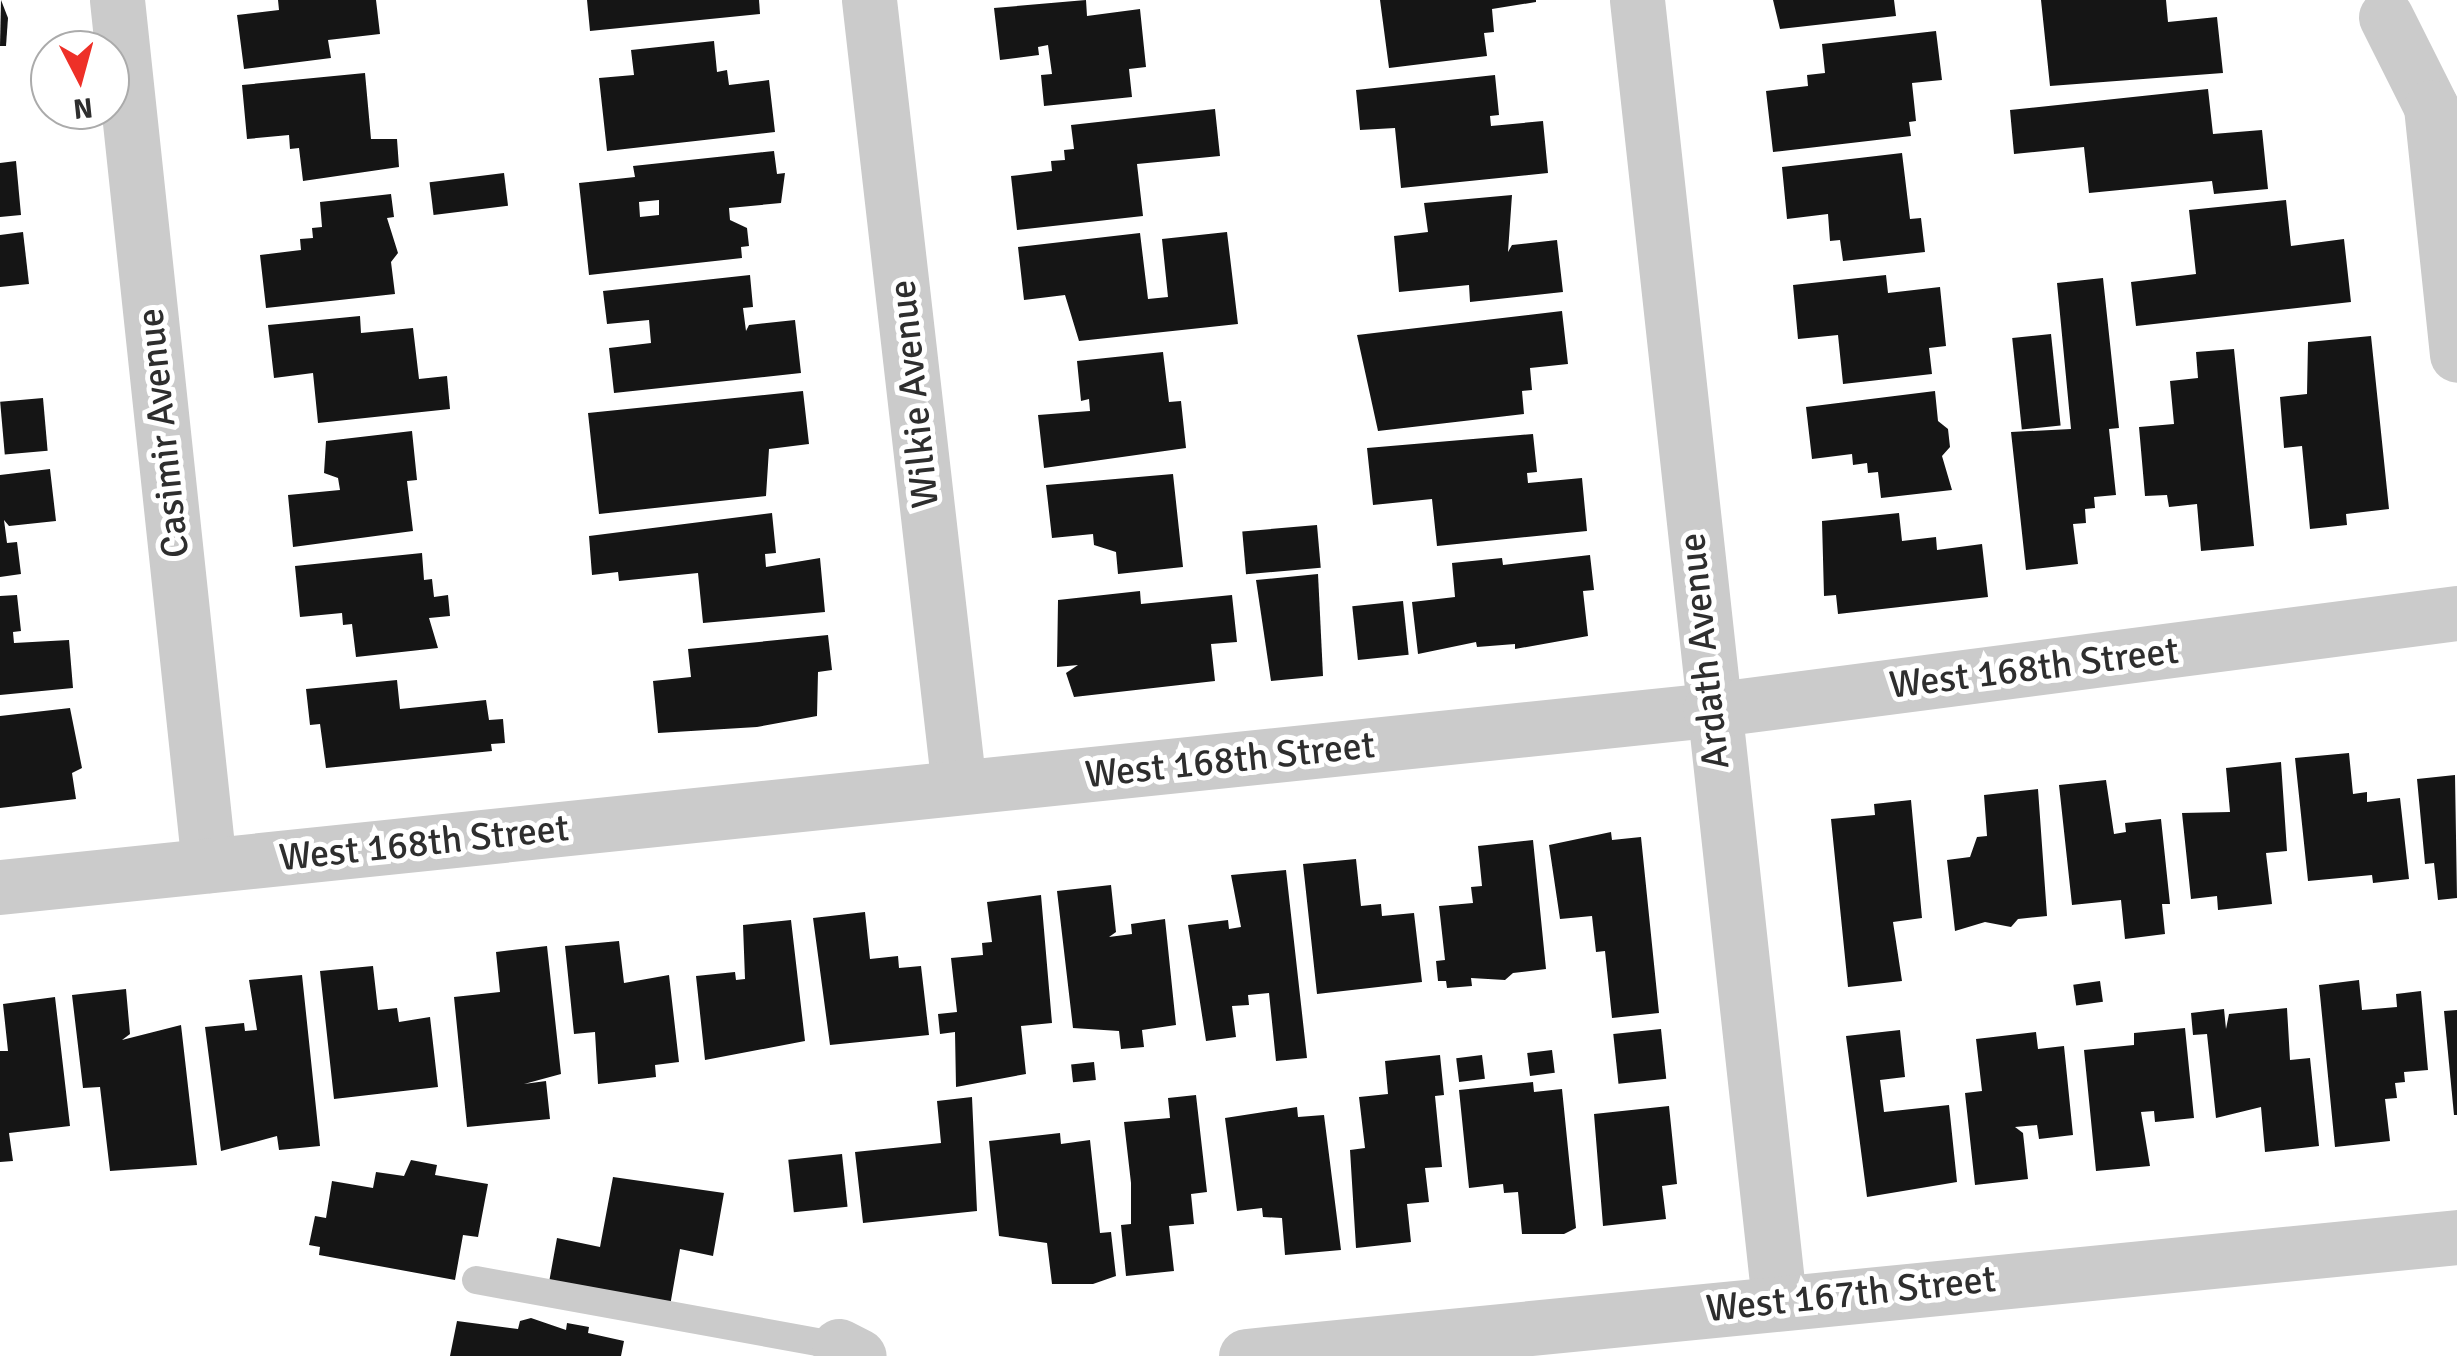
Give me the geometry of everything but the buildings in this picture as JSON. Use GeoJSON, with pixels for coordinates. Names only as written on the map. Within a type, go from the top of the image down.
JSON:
{"type":"FeatureCollection","features":[{"type":"Feature","properties":{"kind":"street","name":"Casimir Avenue"},"geometry":{"type":"LineString","coordinates":[[117,0],[209,865]]}},
{"type":"Feature","properties":{"kind":"street","name":"Wilkie Avenue"},"geometry":{"type":"LineString","coordinates":[[870,0],[959,788]]}},
{"type":"Feature","properties":{"kind":"street","name":"Ardath Avenue"},"geometry":{"type":"LineString","coordinates":[[1637,0],[1710,710],[1779,1300]]}},
{"type":"Feature","properties":{"kind":"street"},"geometry":{"type":"LineString","coordinates":[[2386,16],[2430,107],[2457,355]]}},
{"type":"Feature","properties":{"kind":"street","name":"West 168th Street"},"geometry":{"type":"LineString","coordinates":[[0,887],[1710,710],[2457,612]]}},
{"type":"Feature","properties":{"kind":"street","name":"West 167th Street"},"geometry":{"type":"LineString","coordinates":[[1246,1356],[1779,1300],[2457,1237]]}},
{"type":"Feature","properties":{"kind":"lane"},"geometry":{"type":"LineString","coordinates":[[476,1280],[849,1351]]}}]}
